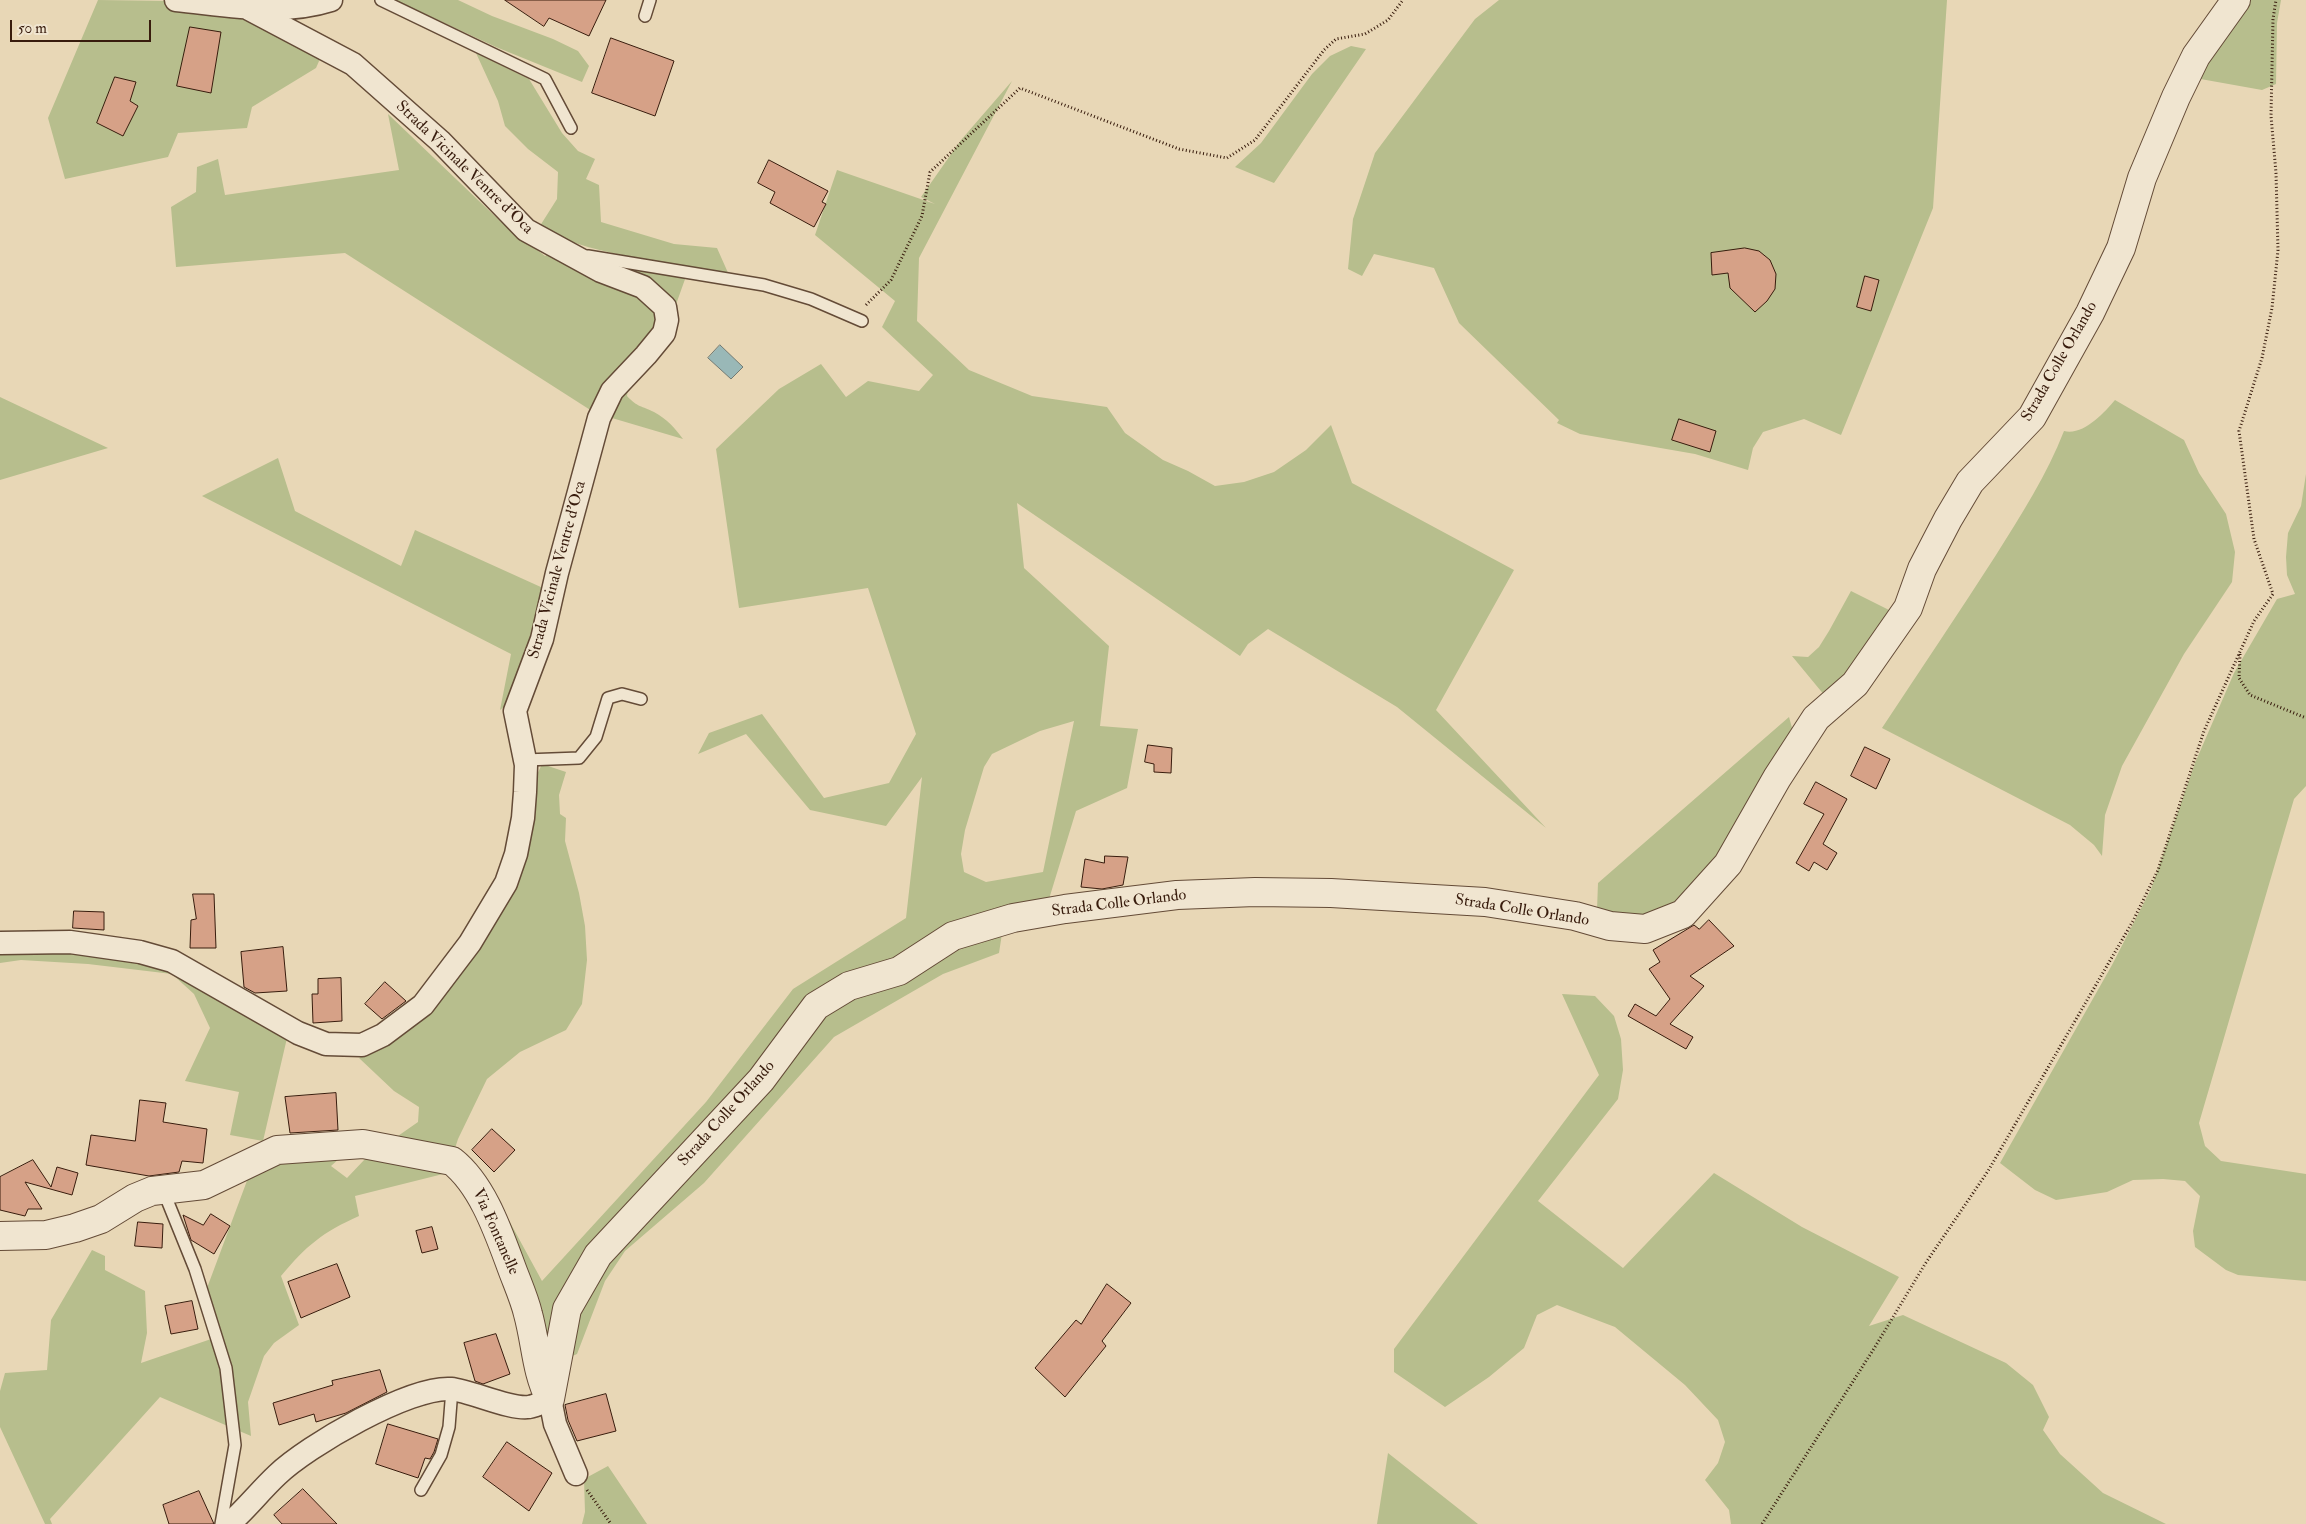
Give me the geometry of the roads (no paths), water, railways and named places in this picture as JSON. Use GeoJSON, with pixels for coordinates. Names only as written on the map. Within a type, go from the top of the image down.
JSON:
{"type":"FeatureCollection","features":[{"type":"Feature","properties":{"kind":"street","name":"Strada Vicinale Ventre d'Oca"},"geometry":{"type":"LineString","coordinates":[[176,0],[249,9],[318,4],[331,0]]}},
{"type":"Feature","properties":{"kind":"street","name":"Strada Colle Orlando"},"geometry":{"type":"LineString","coordinates":[[550,1399],[567,1309],[598,1255],[761,1080],[816,1006],[849,986],[899,971],[953,936],[1013,918],[1065,908],[1177,895],[1255,892],[1341,893],[1484,902],[1575,916],[1610,926],[1645,929],[1683,914],[1728,864],[1777,778],[1816,718],[1855,684],[1908,608],[1922,569],[1970,482],[2032,417],[2090,313],[2122,248],[2142,178],[2157,138],[2196,56],[2236,0]]}},
{"type":"Feature","properties":{"kind":"street","name":"Strada Vicinale Ventre d'Oca"},"geometry":{"type":"LineString","coordinates":[[0,943],[70,942],[140,952],[172,961],[298,1033],[326,1044],[362,1045],[383,1035],[423,1005],[470,942],[506,883],[516,854],[523,818],[525,760],[515,712],[542,640],[557,573],[599,418],[612,391],[664,333],[667,320],[665,307],[643,286],[601,270],[570,253],[544,242],[526,230],[440,141],[353,64],[249,9]]}},
{"type":"Feature","properties":{"kind":"street","name":"Via Fontanelle"},"geometry":{"type":"LineString","coordinates":[[0,1236],[46,1234],[75,1228],[101,1219],[135,1198],[152,1191],[204,1185],[265,1154],[291,1147],[363,1144],[452,1161],[463,1169],[472,1181],[498,1231],[528,1314],[542,1384],[550,1399],[555,1424],[576,1474]]}},
{"type":"Feature","properties":{"kind":"street"},"geometry":{"type":"LineString","coordinates":[[229,1524],[277,1474],[316,1444],[361,1419],[404,1400],[436,1390],[452,1389],[527,1408],[550,1399]]}},
{"type":"Feature","properties":{"kind":"lane"},"geometry":{"type":"LineString","coordinates":[[381,0],[545,79],[571,128]]}},
{"type":"Feature","properties":{"kind":"lane"},"geometry":{"type":"LineString","coordinates":[[645,16],[650,0]]}},
{"type":"Feature","properties":{"kind":"lane"},"geometry":{"type":"LineString","coordinates":[[570,253],[764,285],[811,299],[862,321]]}},
{"type":"Feature","properties":{"kind":"lane"},"geometry":{"type":"LineString","coordinates":[[525,760],[579,758],[596,737],[608,698],[622,694],[641,699]]}},
{"type":"Feature","properties":{"kind":"lane"},"geometry":{"type":"LineString","coordinates":[[163,1190],[195,1269],[226,1368],[235,1445],[221,1524]]}},
{"type":"Feature","properties":{"kind":"lane"},"geometry":{"type":"LineString","coordinates":[[421,1490],[441,1455],[449,1427],[452,1389]]}},
{"type":"Feature","properties":{"kind":"water"},"geometry":{"type":"Polygon","coordinates":[[[720,345],[743,367],[731,379],[708,358],[720,345]]]}}]}
